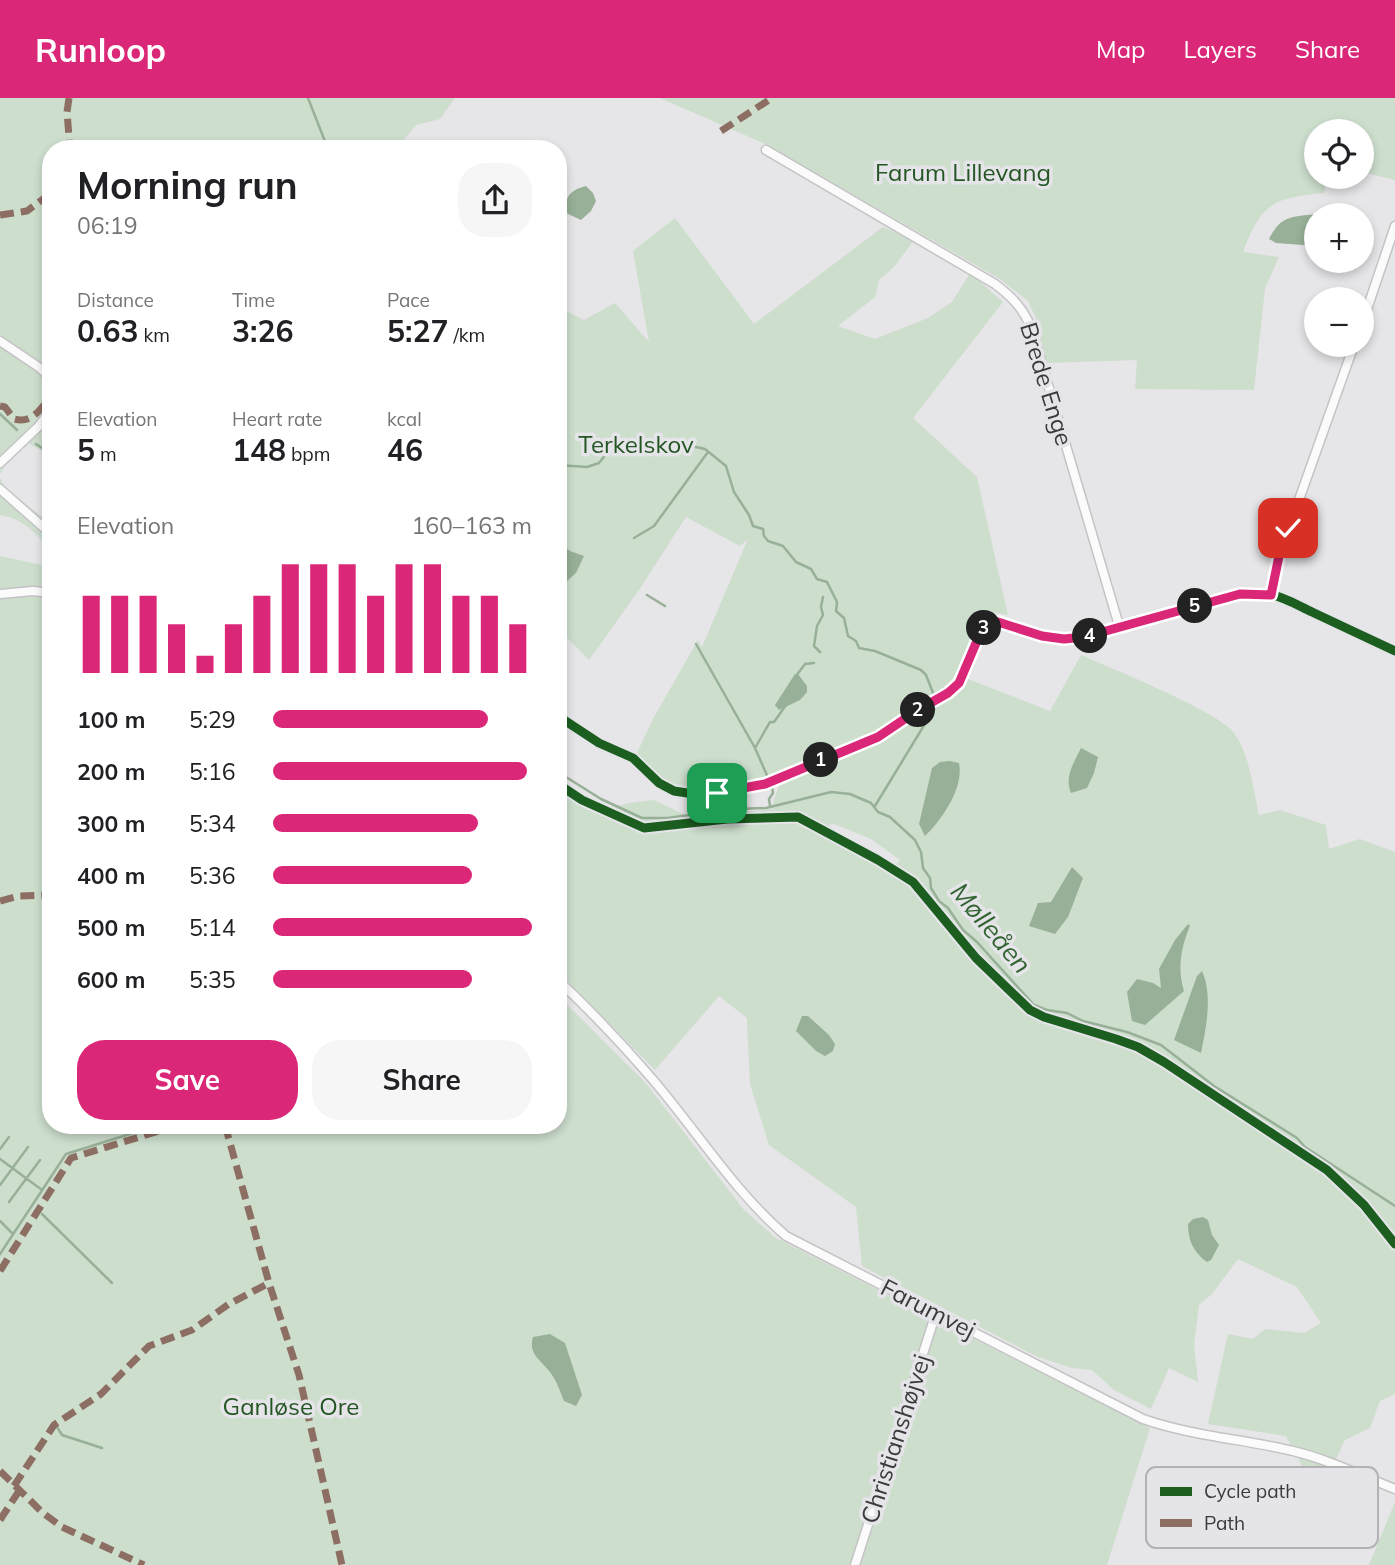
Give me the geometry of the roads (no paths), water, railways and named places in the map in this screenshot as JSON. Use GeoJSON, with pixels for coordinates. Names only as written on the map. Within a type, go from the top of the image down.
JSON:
{"type":"FeatureCollection","features":[{"type":"Feature","properties":{"kind":"street","name":"Brede Enge"},"geometry":{"type":"LineString","coordinates":[[766,150],[995,284],[1015,299],[1024,311],[1120,629]]}},
{"type":"Feature","properties":{"kind":"street"},"geometry":{"type":"LineString","coordinates":[[1374,288],[1395,226]]}},
{"type":"Feature","properties":{"kind":"street"},"geometry":{"type":"LineString","coordinates":[[0,341],[42,370]]}},
{"type":"Feature","properties":{"kind":"street"},"geometry":{"type":"LineString","coordinates":[[1271,595],[1279,556],[1350,357]]}},
{"type":"Feature","properties":{"kind":"street"},"geometry":{"type":"LineString","coordinates":[[0,463],[42,422]]}},
{"type":"Feature","properties":{"kind":"street"},"geometry":{"type":"LineString","coordinates":[[0,489],[42,525]]}},
{"type":"Feature","properties":{"kind":"street"},"geometry":{"type":"LineString","coordinates":[[0,594],[42,592]]}},
{"type":"Feature","properties":{"kind":"street"},"geometry":{"type":"LineString","coordinates":[[574,727],[633,758],[659,783],[674,791],[694,794],[741,791],[765,784],[878,737],[948,693],[959,683],[982,629],[998,622],[1042,636],[1064,639],[1099,635],[1228,597],[1255,593],[1271,595],[1395,651]]}},
{"type":"Feature","properties":{"kind":"street","name":"Farumvej"},"geometry":{"type":"LineString","coordinates":[[567,989],[653,1080],[760,1213],[786,1236],[1143,1419],[1200,1435],[1293,1451],[1336,1467]]}},
{"type":"Feature","properties":{"kind":"street","name":"Christianshøjvej"},"geometry":{"type":"LineString","coordinates":[[855,1565],[936,1313]]}},
{"type":"Feature","properties":{"kind":"street","name":"Farumvej"},"geometry":{"type":"LineString","coordinates":[[1378,1483],[1395,1489]]}},
{"type":"Feature","properties":{"kind":"waterway"},"geometry":{"type":"LineString","coordinates":[[308,98],[324,140]]}},
{"type":"Feature","properties":{"kind":"waterway","name":"Mølleåen"},"geometry":{"type":"LineString","coordinates":[[0,414],[17,430]]}},
{"type":"Feature","properties":{"kind":"waterway"},"geometry":{"type":"LineString","coordinates":[[567,466],[587,467],[599,463],[607,453],[627,443],[682,444],[705,449],[726,466],[734,492],[753,526],[763,529],[768,541],[783,546],[796,562],[811,569],[817,579],[827,582],[837,602],[836,611],[844,618],[848,636],[856,641],[859,648],[875,651],[921,670],[926,675],[935,698]]}},
{"type":"Feature","properties":{"kind":"waterway","name":"Mølleåen"},"geometry":{"type":"LineString","coordinates":[[36,444],[42,448]]}},
{"type":"Feature","properties":{"kind":"waterway"},"geometry":{"type":"LineString","coordinates":[[634,538],[654,526],[708,452]]}},
{"type":"Feature","properties":{"kind":"waterway"},"geometry":{"type":"LineString","coordinates":[[647,595],[665,606]]}},
{"type":"Feature","properties":{"kind":"waterway"},"geometry":{"type":"LineString","coordinates":[[820,652],[814,646],[817,626],[823,615],[823,597]]}},
{"type":"Feature","properties":{"kind":"waterway"},"geometry":{"type":"LineString","coordinates":[[696,644],[755,748],[769,780]]}},
{"type":"Feature","properties":{"kind":"waterway"},"geometry":{"type":"LineString","coordinates":[[796,676],[805,664],[814,663]]}},
{"type":"Feature","properties":{"kind":"waterway"},"geometry":{"type":"LineString","coordinates":[[875,806],[937,704]]}},
{"type":"Feature","properties":{"kind":"waterway"},"geometry":{"type":"LineString","coordinates":[[755,748],[770,722],[774,722],[786,705]]}},
{"type":"Feature","properties":{"kind":"waterway","name":"Mølleåen"},"geometry":{"type":"LineString","coordinates":[[567,778],[601,799],[642,818],[766,808],[831,792],[850,794],[871,803],[878,812],[890,817],[915,840],[921,852],[923,868],[939,901],[1034,1005],[1067,1013],[1083,1021],[1127,1032],[1161,1045],[1214,1086],[1297,1138],[1305,1147],[1395,1206]]}},
{"type":"Feature","properties":{"kind":"waterway"},"geometry":{"type":"LineString","coordinates":[[770,806],[772,787]]}},
{"type":"Feature","properties":{"kind":"waterway"},"geometry":{"type":"LineString","coordinates":[[0,1254],[66,1154],[130,1134]]}},
{"type":"Feature","properties":{"kind":"waterway"},"geometry":{"type":"LineString","coordinates":[[0,1149],[9,1137]]}},
{"type":"Feature","properties":{"kind":"waterway"},"geometry":{"type":"LineString","coordinates":[[0,1185],[28,1147]]}},
{"type":"Feature","properties":{"kind":"waterway"},"geometry":{"type":"LineString","coordinates":[[0,1159],[42,1190]]}},
{"type":"Feature","properties":{"kind":"waterway"},"geometry":{"type":"LineString","coordinates":[[9,1202],[40,1160]]}},
{"type":"Feature","properties":{"kind":"waterway"},"geometry":{"type":"LineString","coordinates":[[42,1214],[112,1283]]}},
{"type":"Feature","properties":{"kind":"waterway"},"geometry":{"type":"LineString","coordinates":[[0,1221],[12,1233]]}},
{"type":"Feature","properties":{"kind":"waterway"},"geometry":{"type":"LineString","coordinates":[[57,1427],[62,1435],[102,1448]]}},
{"type":"Feature","properties":{"kind":"park label","name":"Farum Lillevang"},"geometry":{"type":"Point","coordinates":[963,173]}},
{"type":"Feature","properties":{"kind":"park label","name":"Terkelskov"},"geometry":{"type":"Point","coordinates":[636,445]}},
{"type":"Feature","properties":{"kind":"park label","name":"Ganløse Ore"},"geometry":{"type":"Point","coordinates":[291,1407]}}]}
